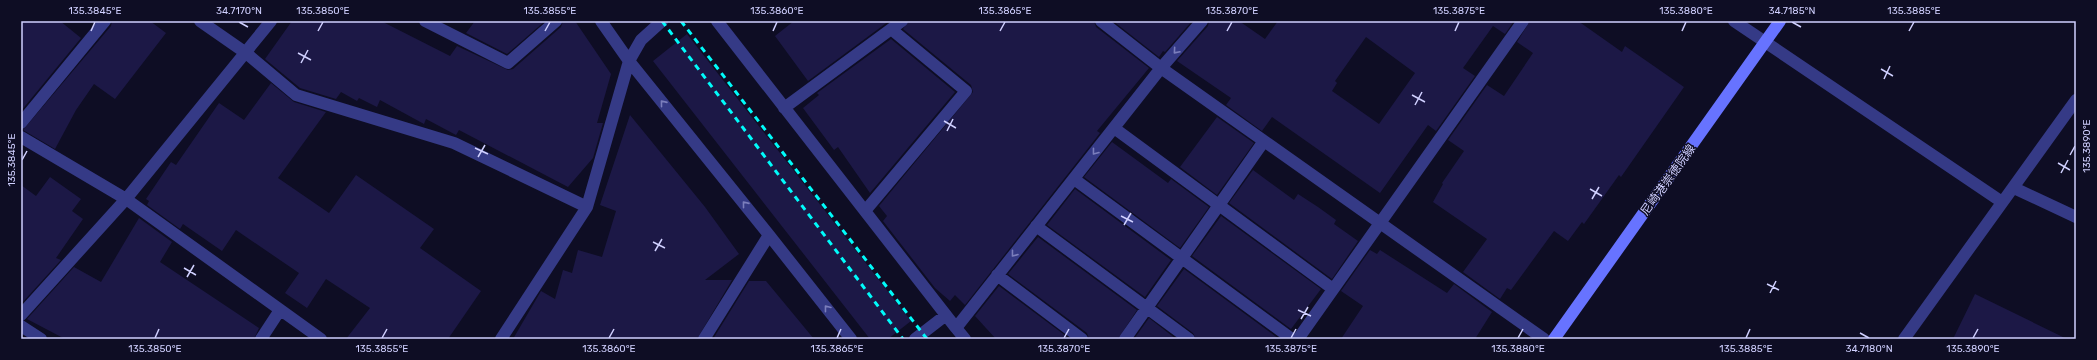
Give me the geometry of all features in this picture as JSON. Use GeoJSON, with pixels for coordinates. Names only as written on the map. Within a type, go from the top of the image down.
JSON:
{"type":"FeatureCollection","features":[{"type":"Feature","properties":{"kind":"main road","name":"尼崎港崇徳院線"},"geometry":{"type":"LineString","coordinates":[[1554,339],[1780,21]]}},
{"type":"Feature","properties":{"kind":"street"},"geometry":{"type":"LineString","coordinates":[[21,123],[105,21]]}},
{"type":"Feature","properties":{"kind":"street"},"geometry":{"type":"LineString","coordinates":[[200,21],[246,53],[296,95],[454,143],[588,207]]}},
{"type":"Feature","properties":{"kind":"street"},"geometry":{"type":"LineString","coordinates":[[21,315],[126,199],[271,21]]}},
{"type":"Feature","properties":{"kind":"street"},"geometry":{"type":"LineString","coordinates":[[425,21],[508,63],[556,21]]}},
{"type":"Feature","properties":{"kind":"street"},"geometry":{"type":"LineString","coordinates":[[601,21],[629,61],[769,234],[851,339]]}},
{"type":"Feature","properties":{"kind":"street"},"geometry":{"type":"LineString","coordinates":[[501,339],[588,207],[629,61],[641,40],[662,21]]}},
{"type":"Feature","properties":{"kind":"street"},"geometry":{"type":"LineString","coordinates":[[717,21],[965,339]]}},
{"type":"Feature","properties":{"kind":"street"},"geometry":{"type":"LineString","coordinates":[[784,108],[902,21]]}},
{"type":"Feature","properties":{"kind":"street"},"geometry":{"type":"LineString","coordinates":[[1101,21],[1161,68],[1264,142],[1544,339]]}},
{"type":"Feature","properties":{"kind":"street"},"geometry":{"type":"LineString","coordinates":[[956,328],[1161,68],[1202,21]]}},
{"type":"Feature","properties":{"kind":"street"},"geometry":{"type":"LineString","coordinates":[[1298,339],[1523,21]]}},
{"type":"Feature","properties":{"kind":"street"},"geometry":{"type":"LineString","coordinates":[[1734,21],[2002,202]]}},
{"type":"Feature","properties":{"kind":"street"},"geometry":{"type":"LineString","coordinates":[[865,211],[966,91],[891,29]]}},
{"type":"Feature","properties":{"kind":"street"},"geometry":{"type":"LineString","coordinates":[[1904,339],[2076,100]]}},
{"type":"Feature","properties":{"kind":"street"},"geometry":{"type":"LineString","coordinates":[[1114,128],[1333,289]]}},
{"type":"Feature","properties":{"kind":"street"},"geometry":{"type":"LineString","coordinates":[[21,136],[126,199],[321,339]]}},
{"type":"Feature","properties":{"kind":"street"},"geometry":{"type":"LineString","coordinates":[[1126,339],[1264,142]]}},
{"type":"Feature","properties":{"kind":"street"},"geometry":{"type":"LineString","coordinates":[[1074,179],[1292,339]]}},
{"type":"Feature","properties":{"kind":"street"},"geometry":{"type":"LineString","coordinates":[[2014,188],[2076,217]]}},
{"type":"Feature","properties":{"kind":"street"},"geometry":{"type":"LineString","coordinates":[[1036,226],[1189,339]]}},
{"type":"Feature","properties":{"kind":"street"},"geometry":{"type":"LineString","coordinates":[[704,339],[769,234]]}},
{"type":"Feature","properties":{"kind":"street"},"geometry":{"type":"LineString","coordinates":[[997,275],[1082,339]]}},
{"type":"Feature","properties":{"kind":"street"},"geometry":{"type":"LineString","coordinates":[[261,339],[280,310]]}},
{"type":"Feature","properties":{"kind":"street"},"geometry":{"type":"LineString","coordinates":[[915,339],[946,315]]}},
{"type":"Feature","properties":{"kind":"street"},"geometry":{"type":"LineString","coordinates":[[21,326],[41,339]]}},
{"type":"Feature","properties":{"kind":"building"},"geometry":{"type":"Polygon","coordinates":[[[21,21],[60,21],[81,38],[21,111],[21,21]]]}},
{"type":"Feature","properties":{"kind":"building"},"geometry":{"type":"Polygon","coordinates":[[[112,21],[150,21],[166,33],[115,99],[94,84],[76,110],[55,149],[23,130],[111,26],[112,21]]]}},
{"type":"Feature","properties":{"kind":"building"},"geometry":{"type":"Polygon","coordinates":[[[292,21],[381,21],[450,56],[457,46],[508,70],[513,69],[561,27],[563,21],[575,21],[611,74],[597,123],[603,123],[593,158],[568,187],[459,130],[456,135],[426,119],[424,124],[380,100],[377,107],[359,98],[357,101],[341,92],[336,99],[300,88],[265,59],[292,21]]]}},
{"type":"Feature","properties":{"kind":"building"},"geometry":{"type":"Polygon","coordinates":[[[475,21],[545,21],[507,54],[466,33],[475,21]]]}},
{"type":"Feature","properties":{"kind":"building"},"geometry":{"type":"Polygon","coordinates":[[[794,21],[889,21],[808,81],[775,36],[794,21]]]}},
{"type":"Feature","properties":{"kind":"building"},"geometry":{"type":"Polygon","coordinates":[[[909,21],[1094,21],[1096,27],[1149,68],[1097,131],[1100,133],[965,305],[955,295],[950,301],[935,288],[883,221],[887,216],[879,206],[973,92],[971,85],[903,29],[909,21]]]}},
{"type":"Feature","properties":{"kind":"building"},"geometry":{"type":"Polygon","coordinates":[[[1113,21],[1192,21],[1159,57],[1113,21]]]}},
{"type":"Feature","properties":{"kind":"building"},"geometry":{"type":"Polygon","coordinates":[[[1209,21],[1239,21],[1265,39],[1278,21],[1514,21],[1505,34],[1493,26],[1463,68],[1475,76],[1436,131],[1428,125],[1380,193],[1272,117],[1262,131],[1226,105],[1231,98],[1177,61],[1208,26],[1209,21]],[[1366,37],[1335,81],[1337,83],[1332,91],[1379,124],[1415,73],[1366,37]]]}},
{"type":"Feature","properties":{"kind":"building"},"geometry":{"type":"Polygon","coordinates":[[[1530,21],[1578,21],[1622,52],[1625,46],[1684,87],[1621,177],[1619,175],[1584,224],[1582,222],[1568,241],[1554,231],[1511,290],[1507,288],[1500,299],[1463,272],[1487,239],[1433,202],[1443,184],[1442,183],[1464,151],[1448,140],[1487,85],[1504,96],[1533,53],[1517,42],[1530,21]]]}},
{"type":"Feature","properties":{"kind":"building"},"geometry":{"type":"Polygon","coordinates":[[[687,34],[911,321],[888,339],[870,339],[653,61],[687,34]]]}},
{"type":"Feature","properties":{"kind":"building"},"geometry":{"type":"Polygon","coordinates":[[[891,39],[955,92],[870,193],[838,147],[834,150],[803,108],[819,95],[817,93],[891,39]]]}},
{"type":"Feature","properties":{"kind":"building"},"geometry":{"type":"Polygon","coordinates":[[[271,83],[294,102],[326,112],[278,178],[329,213],[356,175],[434,229],[420,248],[481,291],[448,339],[346,339],[370,308],[326,279],[307,308],[285,293],[299,273],[236,230],[222,251],[183,224],[180,229],[147,205],[149,201],[146,199],[171,162],[176,165],[219,103],[244,120],[271,83]]]}},
{"type":"Feature","properties":{"kind":"building"},"geometry":{"type":"Polygon","coordinates":[[[630,115],[705,207],[739,254],[705,280],[732,280],[697,339],[513,339],[541,291],[555,299],[563,270],[572,273],[578,250],[602,257],[616,211],[600,205],[630,115]]]}},
{"type":"Feature","properties":{"kind":"building"},"geometry":{"type":"Polygon","coordinates":[[[1217,117],[1254,143],[1217,195],[1180,167],[1217,117]]]}},
{"type":"Feature","properties":{"kind":"building"},"geometry":{"type":"Polygon","coordinates":[[[1112,142],[1168,183],[1171,179],[1209,207],[1180,248],[1084,177],[1112,142]]]}},
{"type":"Feature","properties":{"kind":"building"},"geometry":{"type":"Polygon","coordinates":[[[1253,170],[1294,200],[1298,194],[1318,207],[1336,220],[1334,224],[1358,241],[1332,279],[1229,203],[1253,170]]]}},
{"type":"Feature","properties":{"kind":"building"},"geometry":{"type":"Polygon","coordinates":[[[50,177],[81,199],[72,211],[83,219],[56,258],[61,260],[21,304],[21,185],[36,196],[50,177]]]}},
{"type":"Feature","properties":{"kind":"building"},"geometry":{"type":"Polygon","coordinates":[[[1075,189],[1171,260],[1145,297],[1047,225],[1075,189]]]}},
{"type":"Feature","properties":{"kind":"building"},"geometry":{"type":"Polygon","coordinates":[[[1221,216],[1321,289],[1291,329],[1192,256],[1221,216]]]}},
{"type":"Feature","properties":{"kind":"building"},"geometry":{"type":"Polygon","coordinates":[[[139,218],[172,242],[160,262],[259,328],[254,339],[65,339],[27,319],[74,267],[101,282],[139,218]]]}},
{"type":"Feature","properties":{"kind":"building"},"geometry":{"type":"Polygon","coordinates":[[[1038,237],[1137,310],[1118,339],[1089,339],[1087,333],[1008,274],[1038,237]]]}},
{"type":"Feature","properties":{"kind":"building"},"geometry":{"type":"Polygon","coordinates":[[[1370,250],[1377,254],[1380,250],[1447,293],[1454,284],[1492,312],[1475,339],[1341,339],[1363,306],[1341,291],[1370,250]]]}},
{"type":"Feature","properties":{"kind":"building"},"geometry":{"type":"Polygon","coordinates":[[[1184,269],[1279,339],[1196,339],[1193,333],[1157,306],[1184,269]]]}},
{"type":"Feature","properties":{"kind":"building"},"geometry":{"type":"Polygon","coordinates":[[[749,281],[766,281],[814,339],[713,339],[749,281]]]}},
{"type":"Feature","properties":{"kind":"building"},"geometry":{"type":"Polygon","coordinates":[[[999,286],[1070,339],[996,339],[975,316],[999,286]]]}},
{"type":"Feature","properties":{"kind":"building"},"geometry":{"type":"Polygon","coordinates":[[[1975,294],[2067,339],[1953,339],[1975,294]]]}},
{"type":"Feature","properties":{"kind":"building"},"geometry":{"type":"Polygon","coordinates":[[[1149,318],[1176,339],[1134,339],[1149,318]]]}},
{"type":"Feature","properties":{"kind":"railway"},"geometry":{"type":"LineString","coordinates":[[662,21],[903,339]]}},
{"type":"Feature","properties":{"kind":"railway"},"geometry":{"type":"LineString","coordinates":[[681,21],[927,339]]}}]}
